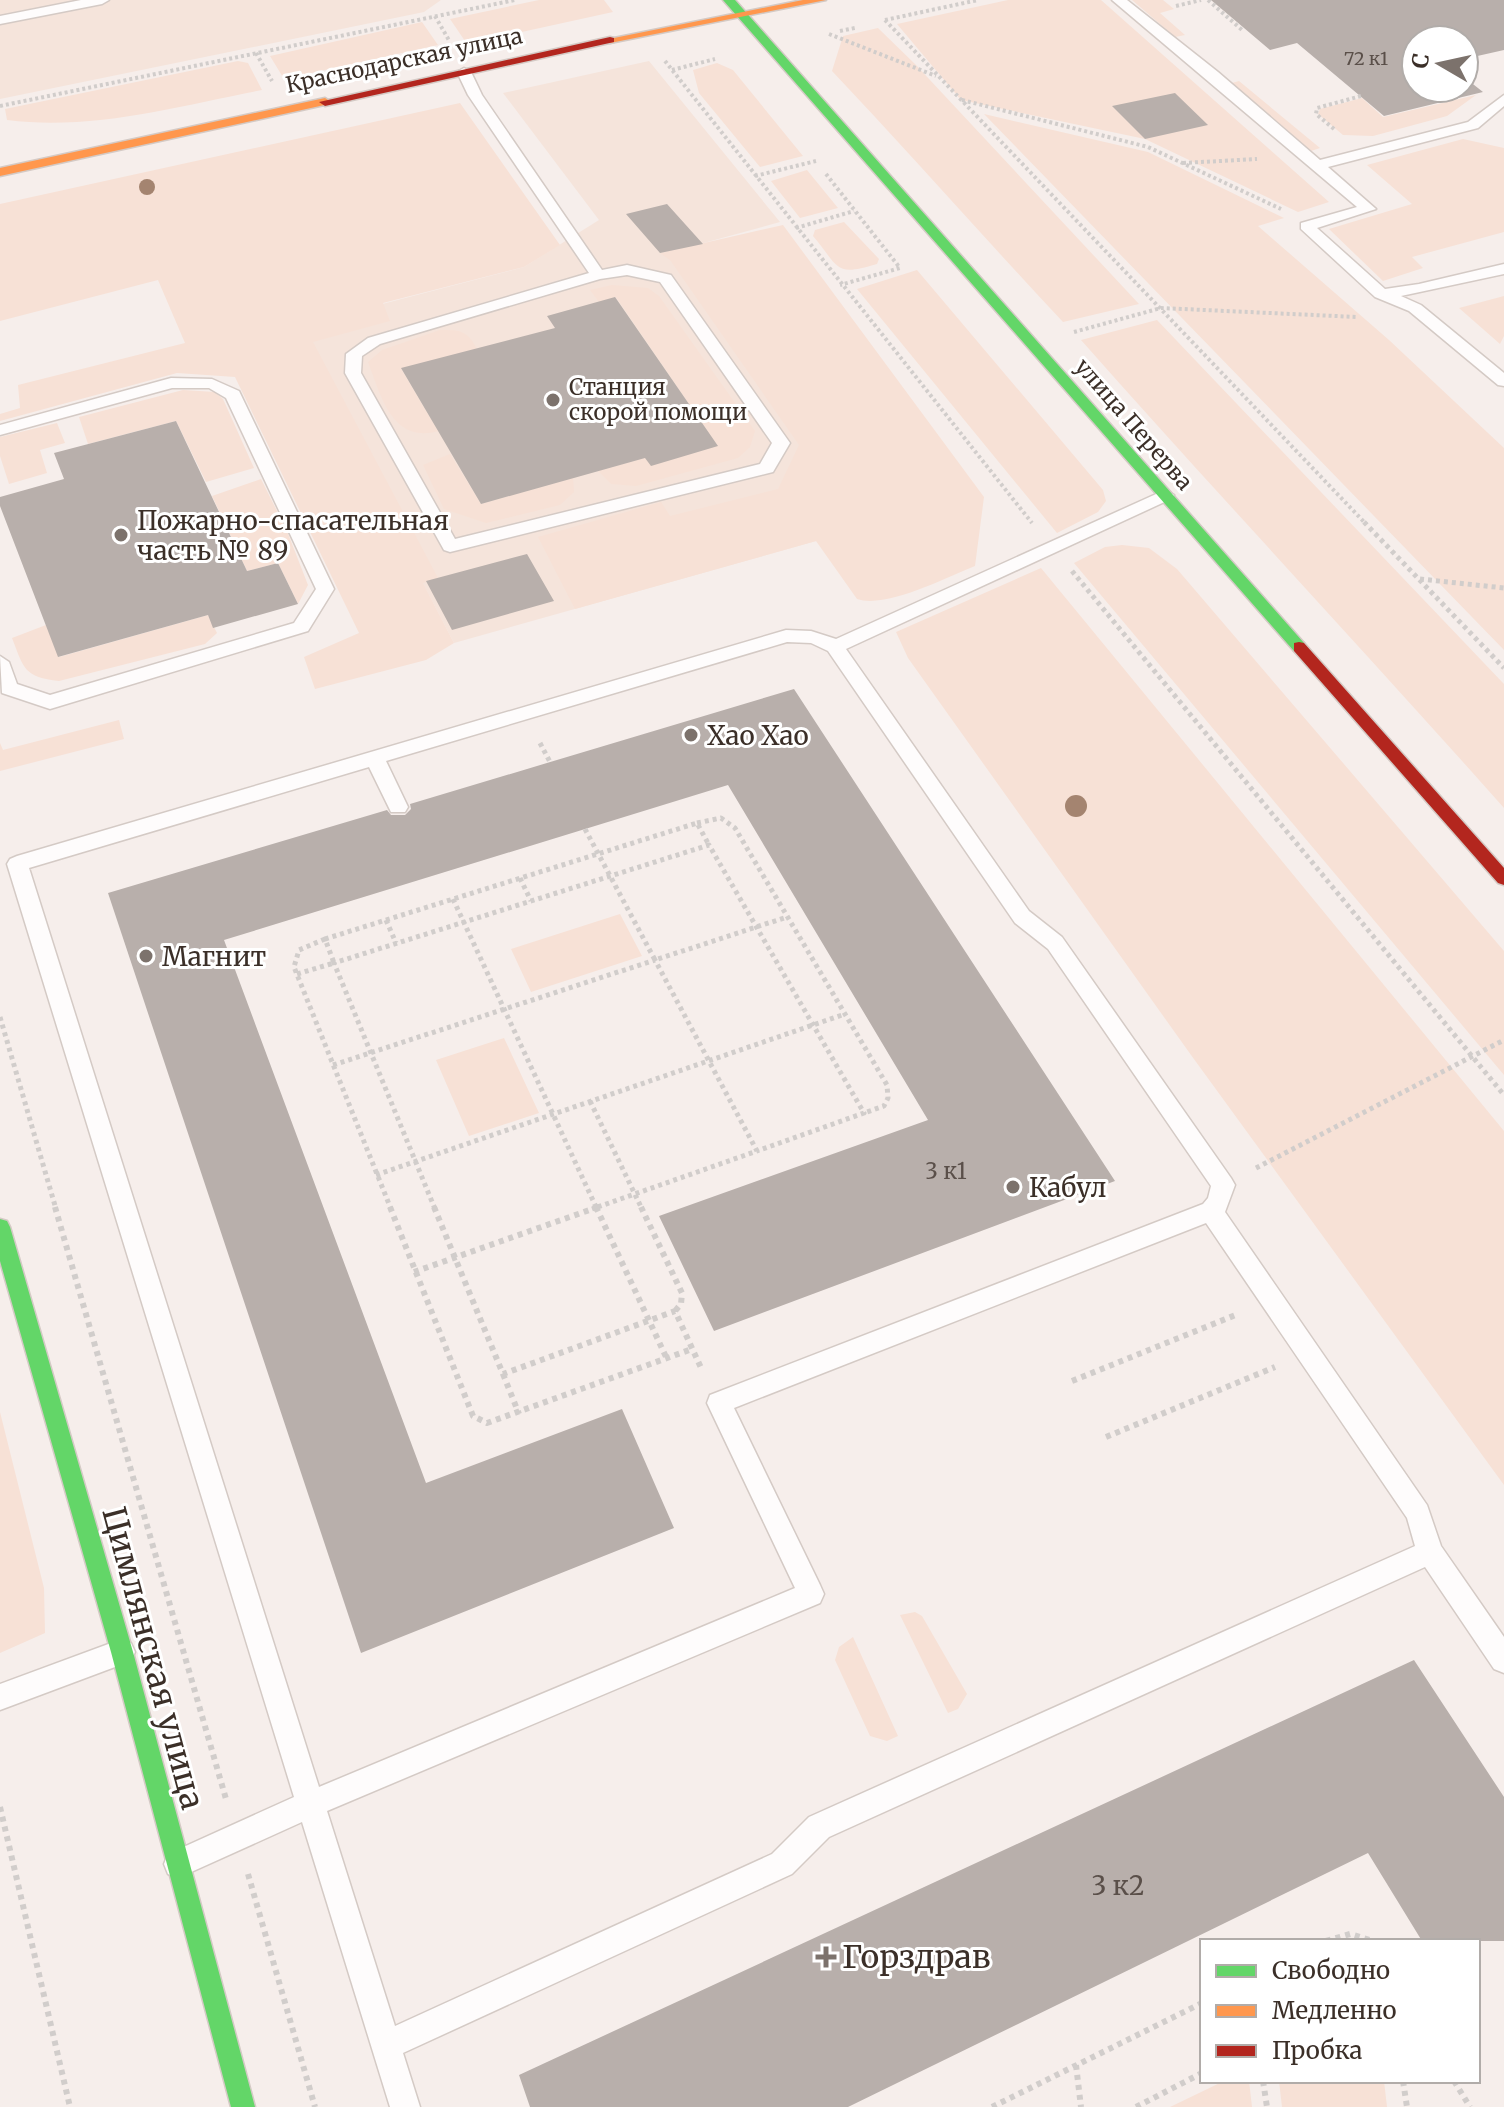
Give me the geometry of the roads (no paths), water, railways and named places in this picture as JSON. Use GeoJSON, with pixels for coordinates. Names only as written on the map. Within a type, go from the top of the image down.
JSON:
{"type":"FeatureCollection","features":[{"type":"Feature","properties":{"kind":"street","name":"Краснодарская улица"},"geometry":{"type":"LineString","coordinates":[[0,172],[464,72],[734,8],[820,0]]}},
{"type":"Feature","properties":{"kind":"street","name":"улица Перерва"},"geometry":{"type":"LineString","coordinates":[[734,8],[1504,879]]}},
{"type":"Feature","properties":{"kind":"street","name":"Цимлянская улица"},"geometry":{"type":"LineString","coordinates":[[0,1227],[122,1652],[243,2107]]}},
{"type":"Feature","properties":{"kind":"lane"},"geometry":{"type":"LineString","coordinates":[[0,20],[102,0]]}},
{"type":"Feature","properties":{"kind":"lane"},"geometry":{"type":"LineString","coordinates":[[1119,0],[1368,209],[1306,226],[1381,294],[1415,308],[1504,381]]}},
{"type":"Feature","properties":{"kind":"lane"},"geometry":{"type":"LineString","coordinates":[[464,72],[475,95],[598,275]]}},
{"type":"Feature","properties":{"kind":"lane"},"geometry":{"type":"LineString","coordinates":[[1318,165],[1473,125],[1504,99]]}},
{"type":"Feature","properties":{"kind":"lane"},"geometry":{"type":"LineString","coordinates":[[1381,294],[1419,289],[1504,269]]}},
{"type":"Feature","properties":{"kind":"lane"},"geometry":{"type":"LineString","coordinates":[[627,270],[665,278],[781,443],[767,468],[450,546],[353,373],[354,354],[374,341],[598,275],[627,270]]}},
{"type":"Feature","properties":{"kind":"lane"},"geometry":{"type":"LineString","coordinates":[[0,430],[171,383],[201,382],[223,386],[233,395],[325,589],[301,627],[50,702],[9,688],[0,662]]}},
{"type":"Feature","properties":{"kind":"lane"},"geometry":{"type":"LineString","coordinates":[[835,647],[1165,495]]}},
{"type":"Feature","properties":{"kind":"lane"},"geometry":{"type":"LineString","coordinates":[[178,1864],[311,1804],[811,1594],[719,1403],[1211,1211],[1219,1202],[1223,1185],[1055,943],[1022,917],[835,647],[814,637],[786,636],[9,867],[311,1804],[405,2107]]}},
{"type":"Feature","properties":{"kind":"lane"},"geometry":{"type":"LineString","coordinates":[[375,758],[398,807]]}},
{"type":"Feature","properties":{"kind":"lane"},"geometry":{"type":"LineString","coordinates":[[1211,1211],[1418,1513],[1430,1552],[1504,1660]]}},
{"type":"Feature","properties":{"kind":"lane"},"geometry":{"type":"LineString","coordinates":[[386,2045],[782,1864],[819,1827],[1430,1552]]}},
{"type":"Feature","properties":{"kind":"lane"},"geometry":{"type":"LineString","coordinates":[[0,1697],[122,1652]]}},
{"type":"Feature","properties":{"kind":"place","name":"Станция скорой помощи"},"geometry":{"type":"Point","coordinates":[553,400]}},
{"type":"Feature","properties":{"kind":"place","name":"Пожарно-спасательная часть № 89"},"geometry":{"type":"Point","coordinates":[121,535]}},
{"type":"Feature","properties":{"kind":"place","name":"Хао Хао"},"geometry":{"type":"Point","coordinates":[691,735]}},
{"type":"Feature","properties":{"kind":"place","name":"Магнит"},"geometry":{"type":"Point","coordinates":[146,956]}},
{"type":"Feature","properties":{"kind":"place","name":"Кабул"},"geometry":{"type":"Point","coordinates":[1013,1187]}},
{"type":"Feature","properties":{"kind":"place","name":"Горздрав"},"geometry":{"type":"Point","coordinates":[826,1957]}}]}
